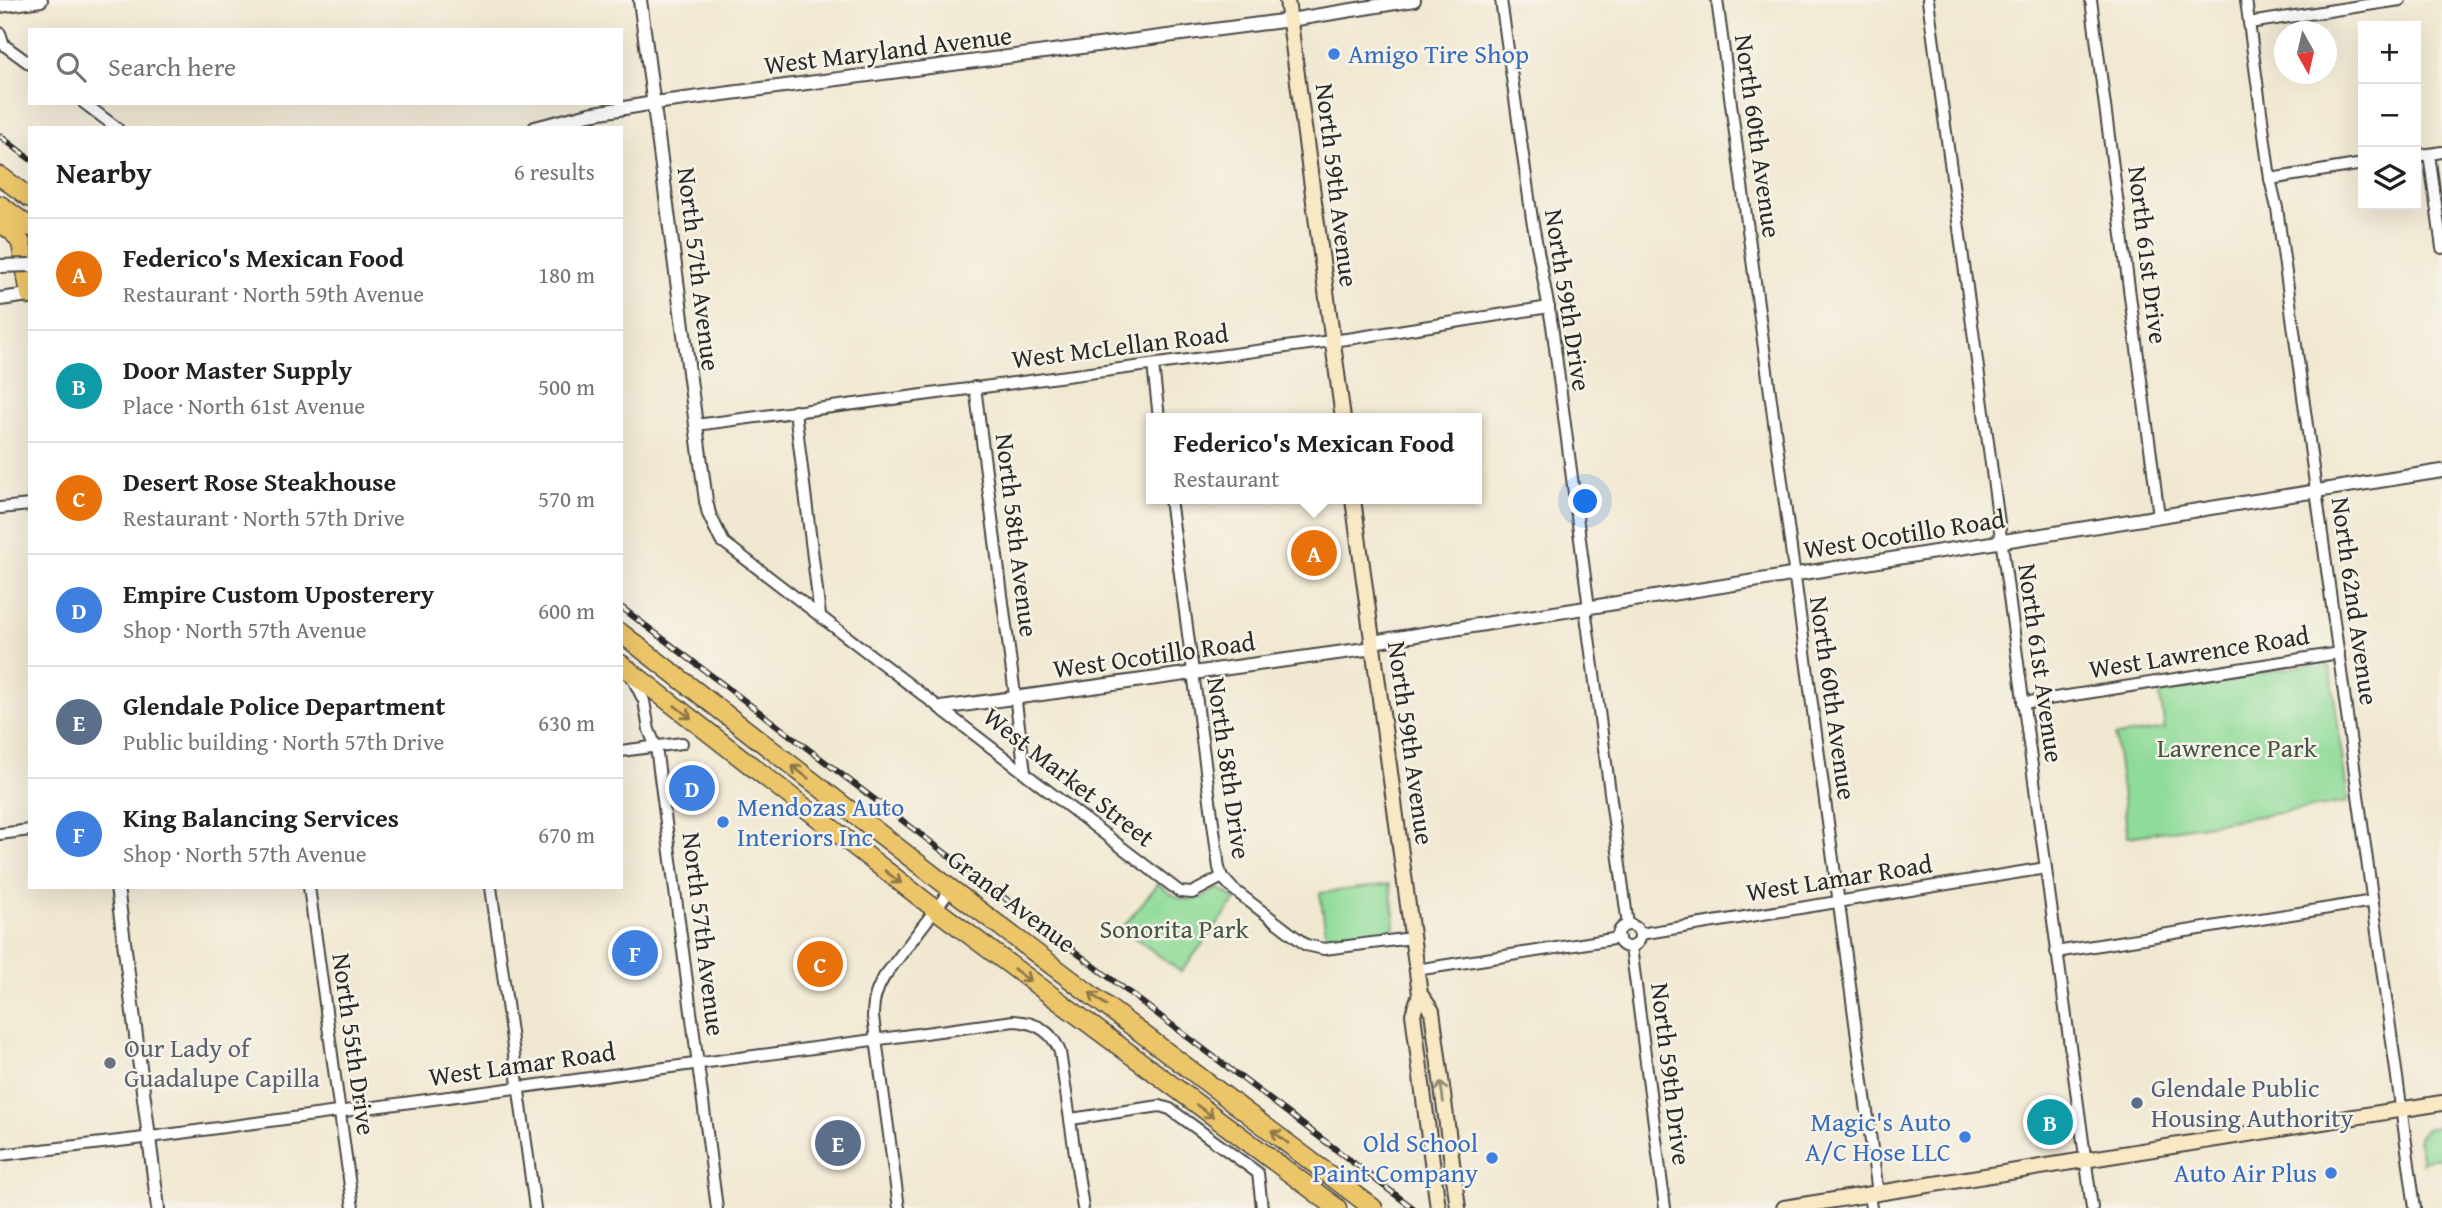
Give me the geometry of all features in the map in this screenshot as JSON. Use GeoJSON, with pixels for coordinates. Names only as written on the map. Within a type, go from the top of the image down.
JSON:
{"type":"FeatureCollection","features":[{"type":"Feature","properties":{"kind":"highway"},"geometry":{"type":"LineString","coordinates":[[0,176],[28,197]]}},
{"type":"Feature","properties":{"kind":"highway"},"geometry":{"type":"LineString","coordinates":[[0,205],[28,226]]}},
{"type":"Feature","properties":{"kind":"highway"},"geometry":{"type":"LineString","coordinates":[[0,222],[14,233],[20,243],[28,290]]}},
{"type":"Feature","properties":{"kind":"highway","name":"Grand Avenue"},"geometry":{"type":"LineString","coordinates":[[623,635],[951,889],[1373,1208]]}},
{"type":"Feature","properties":{"kind":"highway","name":"Grand Avenue"},"geometry":{"type":"LineString","coordinates":[[625,667],[935,909],[1337,1208]]}},
{"type":"Feature","properties":{"kind":"main road","name":"North 59th Avenue"},"geometry":{"type":"LineString","coordinates":[[1287,0],[1342,413]]}},
{"type":"Feature","properties":{"kind":"main road","name":"North 59th Avenue"},"geometry":{"type":"LineString","coordinates":[[1354,504],[1416,970],[1420,994],[1432,1011],[1458,1208]]}},
{"type":"Feature","properties":{"kind":"main road","name":"North 59th Avenue"},"geometry":{"type":"LineString","coordinates":[[1420,994],[1413,1014],[1436,1208]]}},
{"type":"Feature","properties":{"kind":"main road"},"geometry":{"type":"LineString","coordinates":[[1783,1208],[1873,1199],[2085,1160],[2442,1103]]}},
{"type":"Feature","properties":{"kind":"street"},"geometry":{"type":"LineString","coordinates":[[0,6],[41,0]]}},
{"type":"Feature","properties":{"kind":"street","name":"North 57th Avenue"},"geometry":{"type":"LineString","coordinates":[[640,0],[709,514],[722,541]]}},
{"type":"Feature","properties":{"kind":"street","name":"West Maryland Avenue"},"geometry":{"type":"LineString","coordinates":[[543,126],[589,114],[654,103],[1290,20],[1414,0]]}},
{"type":"Feature","properties":{"kind":"street","name":"North 59th Drive"},"geometry":{"type":"LineString","coordinates":[[1501,0],[1532,219],[1549,307],[1628,925]]}},
{"type":"Feature","properties":{"kind":"street","name":"North 60th Avenue"},"geometry":{"type":"LineString","coordinates":[[1717,0],[1839,901],[1873,1199]]}},
{"type":"Feature","properties":{"kind":"street","name":"North 61st Avenue"},"geometry":{"type":"LineString","coordinates":[[1928,0],[2092,1208]]}},
{"type":"Feature","properties":{"kind":"street","name":"North 61st Drive"},"geometry":{"type":"LineString","coordinates":[[2091,0],[2159,516]]}},
{"type":"Feature","properties":{"kind":"street","name":"North 62nd Avenue"},"geometry":{"type":"LineString","coordinates":[[2246,0],[2317,491],[2415,1208]]}},
{"type":"Feature","properties":{"kind":"street"},"geometry":{"type":"LineString","coordinates":[[2249,23],[2400,0]]}},
{"type":"Feature","properties":{"kind":"street"},"geometry":{"type":"LineString","coordinates":[[0,33],[4,45],[28,63]]}},
{"type":"Feature","properties":{"kind":"street"},"geometry":{"type":"LineString","coordinates":[[87,105],[114,126]]}},
{"type":"Feature","properties":{"kind":"street"},"geometry":{"type":"LineString","coordinates":[[2421,155],[2442,152]]}},
{"type":"Feature","properties":{"kind":"street"},"geometry":{"type":"LineString","coordinates":[[2429,154],[2442,248]]}},
{"type":"Feature","properties":{"kind":"street"},"geometry":{"type":"LineString","coordinates":[[2270,179],[2358,165]]}},
{"type":"Feature","properties":{"kind":"street"},"geometry":{"type":"LineString","coordinates":[[0,266],[28,265]]}},
{"type":"Feature","properties":{"kind":"street"},"geometry":{"type":"LineString","coordinates":[[0,299],[28,296]]}},
{"type":"Feature","properties":{"kind":"street","name":"West McLellan Road"},"geometry":{"type":"LineString","coordinates":[[696,425],[1153,365],[1549,307]]}},
{"type":"Feature","properties":{"kind":"street"},"geometry":{"type":"LineString","coordinates":[[1153,365],[1158,413]]}},
{"type":"Feature","properties":{"kind":"street","name":"North 58th Avenue"},"geometry":{"type":"LineString","coordinates":[[975,387],[1025,772]]}},
{"type":"Feature","properties":{"kind":"street"},"geometry":{"type":"LineString","coordinates":[[795,411],[820,615]]}},
{"type":"Feature","properties":{"kind":"street","name":"West Ocotillo Road"},"geometry":{"type":"LineString","coordinates":[[941,708],[1373,645],[1587,608],[2442,471]]}},
{"type":"Feature","properties":{"kind":"street","name":"North 58th Drive"},"geometry":{"type":"LineString","coordinates":[[1171,504],[1222,877]]}},
{"type":"Feature","properties":{"kind":"street"},"geometry":{"type":"LineString","coordinates":[[0,508],[28,505]]}},
{"type":"Feature","properties":{"kind":"street","name":"West Market Street"},"geometry":{"type":"LineString","coordinates":[[722,541],[1180,891],[1192,893],[1222,877]]}},
{"type":"Feature","properties":{"kind":"street","name":"West Lawrence Road"},"geometry":{"type":"LineString","coordinates":[[2024,703],[2339,653]]}},
{"type":"Feature","properties":{"kind":"street","name":"North 57th Avenue"},"geometry":{"type":"LineString","coordinates":[[625,667],[644,701],[649,730],[656,747],[717,1208]]}},
{"type":"Feature","properties":{"kind":"street"},"geometry":{"type":"LineString","coordinates":[[623,751],[682,743]]}},
{"type":"Feature","properties":{"kind":"street"},"geometry":{"type":"LineString","coordinates":[[0,834],[28,830]]}},
{"type":"Feature","properties":{"kind":"street","name":"West Lamar Road"},"geometry":{"type":"LineString","coordinates":[[1640,934],[2046,868]]}},
{"type":"Feature","properties":{"kind":"street"},"geometry":{"type":"LineString","coordinates":[[1222,877],[1233,889],[1306,945],[1330,948],[1412,938]]}},
{"type":"Feature","properties":{"kind":"street"},"geometry":{"type":"LineString","coordinates":[[117,889],[158,1208]]}},
{"type":"Feature","properties":{"kind":"street","name":"North 55th Drive"},"geometry":{"type":"LineString","coordinates":[[309,889],[354,1208]]}},
{"type":"Feature","properties":{"kind":"street"},"geometry":{"type":"LineString","coordinates":[[491,889],[535,1208]]}},
{"type":"Feature","properties":{"kind":"street"},"geometry":{"type":"LineString","coordinates":[[899,1208],[873,1008],[877,989],[951,889]]}},
{"type":"Feature","properties":{"kind":"street"},"geometry":{"type":"LineString","coordinates":[[2056,952],[2373,901]]}},
{"type":"Feature","properties":{"kind":"street"},"geometry":{"type":"LineString","coordinates":[[1628,925],[1637,928],[1640,934],[1638,942],[1631,947],[1622,944],[1619,938],[1620,931],[1628,925]]}},
{"type":"Feature","properties":{"kind":"street"},"geometry":{"type":"LineString","coordinates":[[1416,970],[1619,938]]}},
{"type":"Feature","properties":{"kind":"street","name":"North 59th Drive"},"geometry":{"type":"LineString","coordinates":[[1631,947],[1665,1208]]}},
{"type":"Feature","properties":{"kind":"street","name":"West Lamar Road"},"geometry":{"type":"LineString","coordinates":[[0,1155],[1014,1021],[1033,1024],[1048,1032],[1057,1045],[1062,1060],[1071,1119]]}},
{"type":"Feature","properties":{"kind":"street"},"geometry":{"type":"LineString","coordinates":[[1083,1208],[1071,1119],[1160,1106],[1170,1109],[1258,1173],[1262,1208]]}},
{"type":"Feature","properties":{"kind":"green space","name":"Lawrence Park"},"geometry":{"type":"Polygon","coordinates":[[[2322,663],[2329,666],[2332,679],[2348,802],[2128,837],[2115,736],[2165,729],[2159,689],[2322,663]]]}},
{"type":"Feature","properties":{"kind":"green space","name":"Sonorita Park"},"geometry":{"type":"Polygon","coordinates":[[[1158,884],[1174,895],[1186,899],[1198,899],[1219,890],[1236,900],[1181,972],[1122,928],[1158,884]]]}},
{"type":"Feature","properties":{"kind":"green space","name":"Sonorita Park"},"geometry":{"type":"Polygon","coordinates":[[[1390,884],[1395,924],[1392,929],[1327,940],[1320,893],[1390,884]]]}},
{"type":"Feature","properties":{"kind":"green space"},"geometry":{"type":"Polygon","coordinates":[[[2442,1126],[2442,1158],[2424,1160],[2422,1163],[2418,1137],[2426,1129],[2442,1126]]]}},
{"type":"Feature","properties":{"kind":"railway"},"geometry":{"type":"LineString","coordinates":[[0,136],[28,157]]}},
{"type":"Feature","properties":{"kind":"railway"},"geometry":{"type":"LineString","coordinates":[[623,609],[1413,1208]]}},
{"type":"Feature","properties":{"kind":"place","name":"Amigo Tire Shop"},"geometry":{"type":"Point","coordinates":[1334,54]}},
{"type":"Feature","properties":{"kind":"place","name":"Federico's Mexican Food"},"geometry":{"type":"Point","coordinates":[1314,553]}},
{"type":"Feature","properties":{"kind":"place","name":"Empire Custom Uposterery"},"geometry":{"type":"Point","coordinates":[692,788]}},
{"type":"Feature","properties":{"kind":"place","name":"Mendozas Auto Interiors Inc"},"geometry":{"type":"Point","coordinates":[723,822]}},
{"type":"Feature","properties":{"kind":"place","name":"King Balancing Services"},"geometry":{"type":"Point","coordinates":[635,953]}},
{"type":"Feature","properties":{"kind":"place","name":"Desert Rose Steakhouse"},"geometry":{"type":"Point","coordinates":[820,964]}},
{"type":"Feature","properties":{"kind":"place","name":"Our Lady of Guadalupe Capilla"},"geometry":{"type":"Point","coordinates":[110,1063]}},
{"type":"Feature","properties":{"kind":"place","name":"Glendale Public Housing Authority"},"geometry":{"type":"Point","coordinates":[2137,1103]}},
{"type":"Feature","properties":{"kind":"place","name":"Door Master Supply"},"geometry":{"type":"Point","coordinates":[2050,1122]}},
{"type":"Feature","properties":{"kind":"place","name":"Magic's Auto A/C Hose LLC"},"geometry":{"type":"Point","coordinates":[1965,1137]}},
{"type":"Feature","properties":{"kind":"place","name":"Glendale Police Department"},"geometry":{"type":"Point","coordinates":[838,1143]}},
{"type":"Feature","properties":{"kind":"place","name":"Old School Paint Company"},"geometry":{"type":"Point","coordinates":[1492,1158]}},
{"type":"Feature","properties":{"kind":"place","name":"Auto Air Plus"},"geometry":{"type":"Point","coordinates":[2331,1173]}}]}
